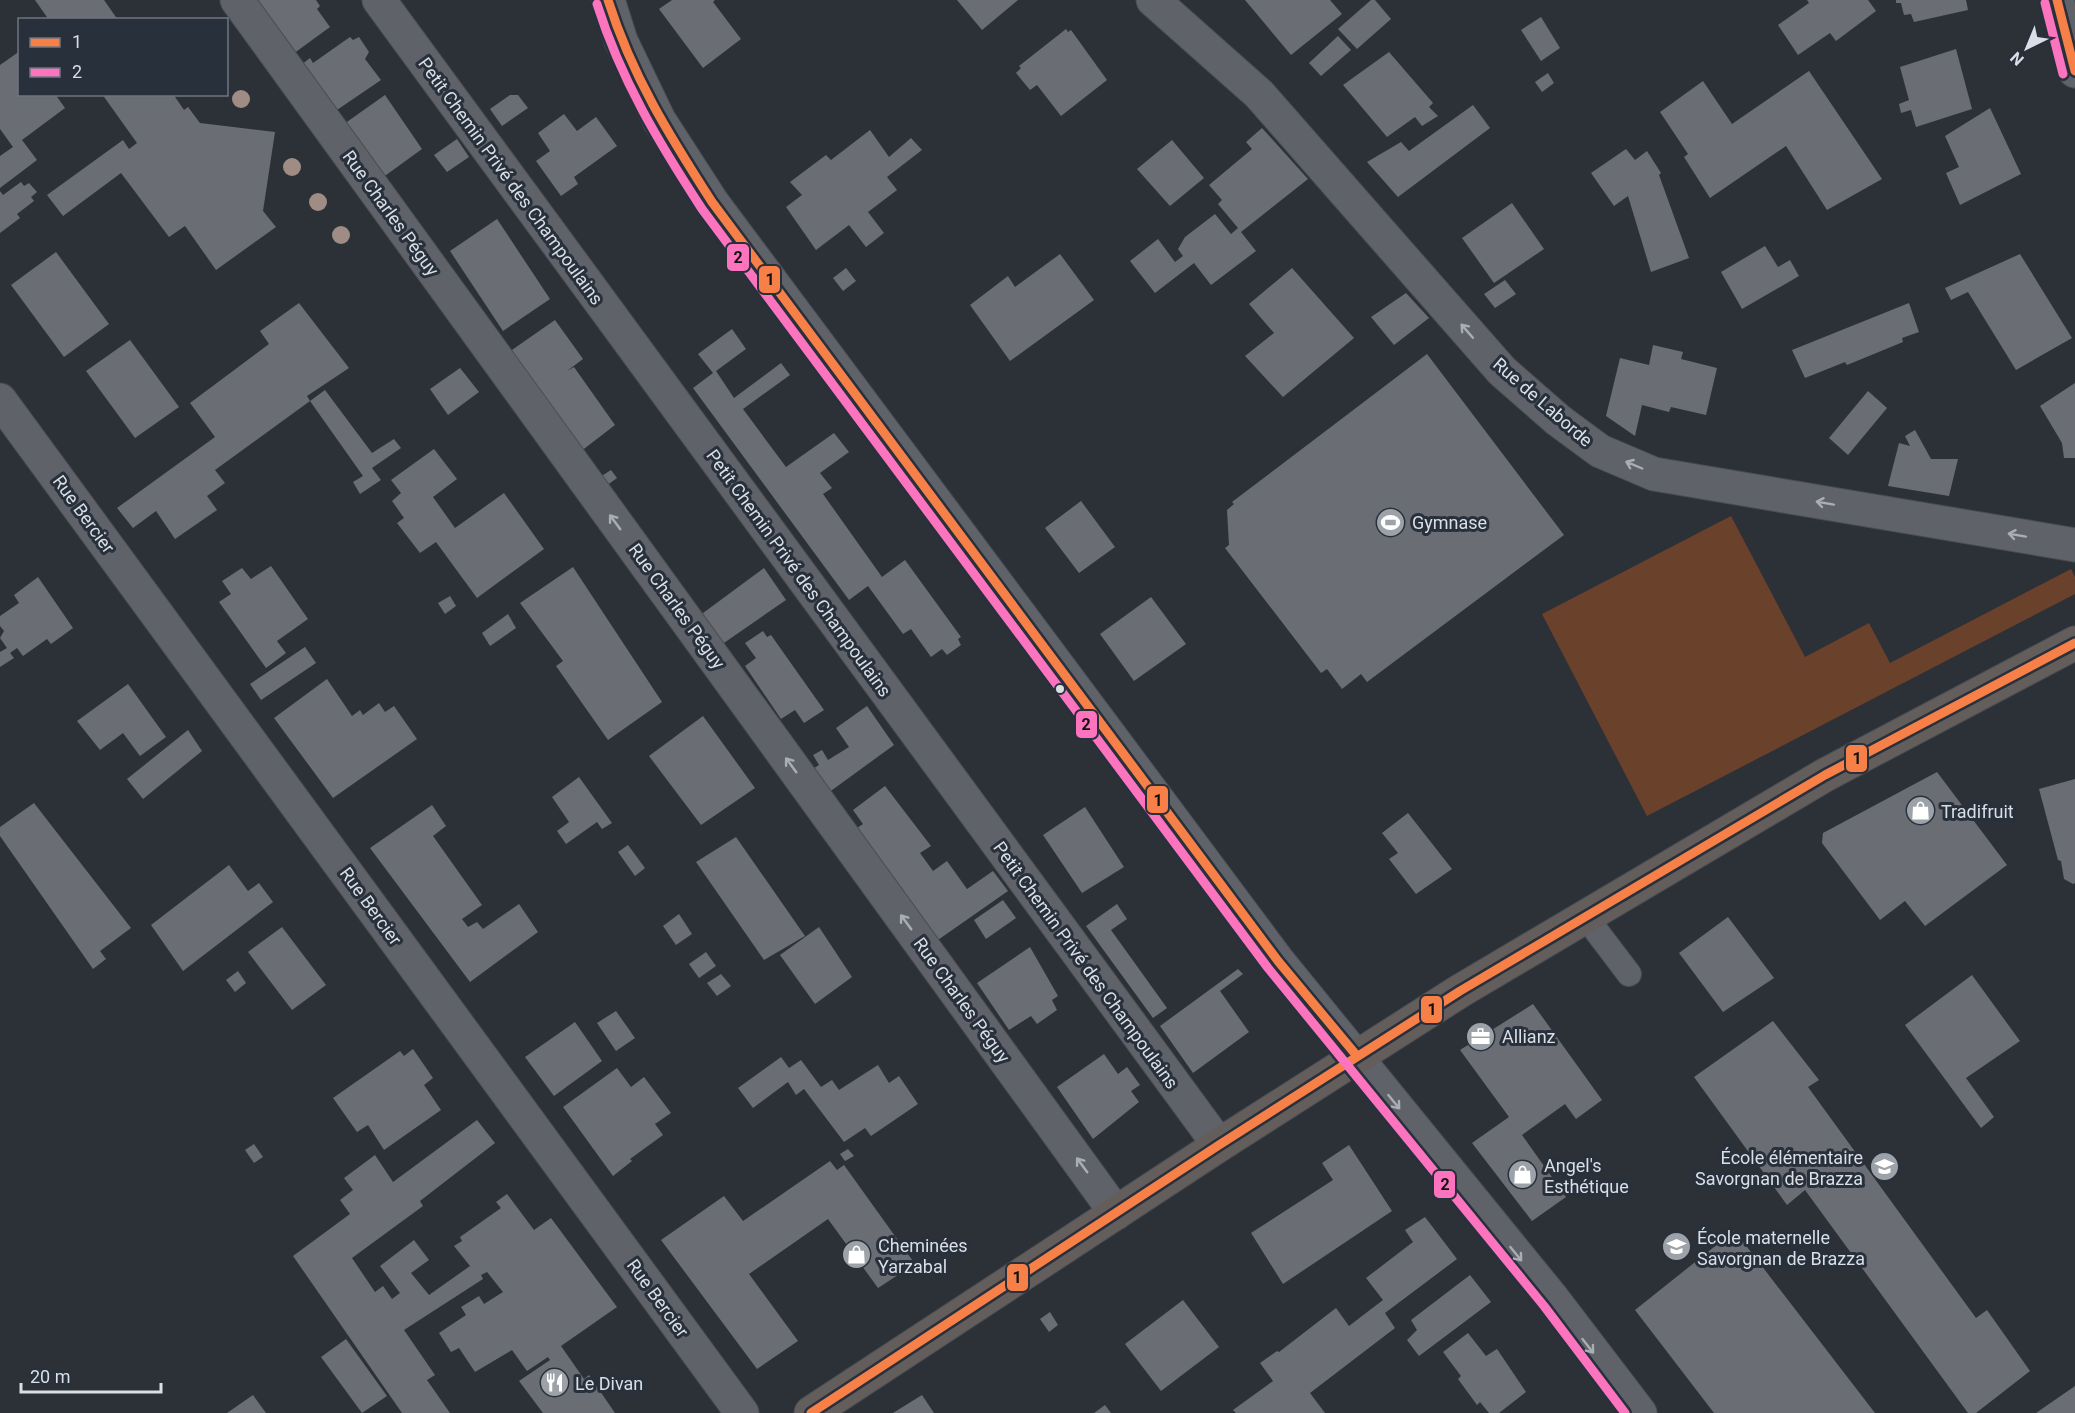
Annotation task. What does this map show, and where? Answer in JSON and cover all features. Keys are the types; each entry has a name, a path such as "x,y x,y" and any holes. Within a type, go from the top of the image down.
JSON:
{"main road":[{"path":"811,1413 1357,1056 1585,916 1825,775 2075,643"}],"street":[{"name":"Rue Charles Péguy","path":"237,0 1116,1213"},
{"name":"Petit Chemin Privé des Champoulains","path":"379,0 1219,1145"},
{"path":"608,0 621,41 659,120 712,202 1249,923 1545,1290 1640,1413"},
{"name":"Rue de Laborde","path":"1153,0 1259,94 1502,371 1558,420 1600,451 1654,474 2075,545"},
{"path":"2057,0 2075,71"},
{"name":"Rue Bercier","path":"0,400 742,1413"}],"lane":[{"path":"1585,916 1629,974"}],"shaded area":[{"path":"1731,516 1805,657 1869,623 1890,663 2071,569 2075,577 2075,594 1647,816 1542,614"}],"building":[{"path":"35,0 104,0 117,18 48,18"},
{"path":"254,0 316,0 320,6 317,9 330,27 293,54"},
{"path":"672,0 715,0 713,2 741,39 703,68 659,9"},
{"path":"957,0 1018,0 982,30"},
{"path":"1245,0 1330,0 1342,14 1291,55"},
{"path":"1371,0 1375,0 1391,19 1357,49 1338,29"},
{"path":"1807,0 1868,0 1876,11 1836,41 1830,33 1798,55 1778,25 1809,3"},
{"path":"1896,0 1966,0 1968,10 1914,22 1911,14 1904,15 1901,3 1896,3"},
{"path":"1541,17 1560,48 1541,61 1521,30"},
{"path":"1066,29 1068,32 1071,30 1107,80 1061,116 1037,85 1030,90 1016,73 1021,68 1019,66"},
{"path":"1338,36 1351,50 1321,76 1309,63"},
{"path":"350,37 353,40 359,37 369,52 365,59 381,80 334,112 301,65 310,58 313,63"},
{"path":"1956,49 1972,109 1916,127 1911,110 1901,113 1899,104 1909,100 1900,67"},
{"path":"18,52 18,96 56,96 65,108 22,140 37,160 0,188 0,156 13,147 0,129 0,65"},
{"path":"1389,52 1433,103 1429,107 1438,116 1422,126 1415,117 1387,137 1343,85"},
{"path":"1809,71 1882,179 1827,210 1786,146 1710,198 1684,157 1688,154 1660,112 1703,81 1732,124"},
{"path":"1548,73 1554,83 1542,92 1535,82"},
{"path":"385,95 422,149 382,178 344,124"},
{"path":"510,95 518,95 528,108 502,126 490,109"},
{"path":"103,96 174,96 184,110 188,107 200,123 275,132 263,211 276,227 216,270 185,226 169,237 121,173 63,216 47,195 123,140 129,149 137,143"},
{"path":"1473,105 1490,128 1398,197 1367,162 1401,142 1409,151"},
{"path":"1990,108 2021,174 1960,205 1946,173 1959,167 1945,136"},
{"path":"564,114 577,131 596,117 617,146 574,177 578,184 561,196 536,161 550,151 538,133"},
{"path":"1262,128 1308,179 1241,232 1256,251 1211,285 1194,263 1155,293 1130,261 1158,239 1175,262 1183,256 1178,249 1185,237 1215,214 1231,234 1238,228 1218,204 1222,200 1209,185 1252,149 1246,142"},
{"path":"870,130 889,157 911,138 922,150 887,177 897,190 868,212 884,233 866,247 849,225 816,250 786,207 802,195 790,182 826,155 831,160"},
{"path":"457,139 469,157 447,172 434,155"},
{"path":"1172,140 1204,178 1170,206 1137,169"},
{"path":"1626,149 1635,160 1647,151 1661,173 1659,175 1689,258 1651,272 1628,196 1614,206 1591,173"},
{"path":"21,182 24,186 29,183 37,192 31,197 34,201 17,214 20,218 0,233 0,191 3,195"},
{"path":"1512,203 1544,249 1494,283 1462,238"},
{"path":"497,219 550,299 503,331 450,251"},
{"path":"1765,246 1778,267 1790,260 1799,276 1742,309 1721,272"},
{"path":"56,252 109,324 64,357 11,285"},
{"path":"1060,254 1094,300 1010,361 970,305 1008,276 1015,287"},
{"path":"2020,254 2072,338 2016,370 1968,292 1951,300 1945,288"},
{"path":"846,268 856,281 843,291 833,278"},
{"path":"1292,268 1354,338 1283,397 1245,356 1274,333 1249,304"},
{"path":"1505,280 1516,294 1495,308 1484,294"},
{"path":"1406,293 1429,318 1394,345 1371,317"},
{"path":"299,303 349,368 307,396 310,401 215,470 225,483 207,496 217,510 175,539 156,511 133,528 117,508 215,437 190,403 269,344 260,331"},
{"path":"1909,303 1919,332 1902,338 1903,342 1847,365 1845,362 1805,378 1792,350"},
{"path":"555,320 583,359 567,371 574,367 615,425 580,452 509,352"},
{"path":"732,329 746,349 716,371 734,398 781,363 790,375 743,409 786,467 834,433 849,452 820,473 832,488 823,494 882,577 905,560 961,637 958,639 961,645 947,655 942,649 931,657 911,629 903,634 868,586 849,600 693,388 713,373 698,354"},
{"path":"130,340 179,407 135,438 86,371"},
{"path":"1653,345 1683,352 1681,359 1717,368 1706,415 1671,407 1669,412 1642,405 1635,436 1606,416 1620,358 1649,365"},
{"name":"Gymnase","path":"1427,354 1564,535 1367,682 1361,674 1342,689 1327,669 1321,673 1225,548 1229,545 1227,510 1234,504 1232,502"},
{"path":"460,368 479,392 448,415 430,389"},
{"path":"2075,383 2075,458 2064,458 2062,443 2040,406"},
{"path":"325,390 372,453 394,439 401,448 372,468 381,480 360,494 353,482 363,476 310,401"},
{"path":"1868,391 1887,408 1848,455 1829,438"},
{"path":"1915,430 1931,459 1958,459 1949,496 1888,486 1899,443 1910,446 1905,436"},
{"path":"434,449 457,479 433,497 455,528 504,493 544,549 477,598 436,542 420,553 397,523 404,518 392,501 401,493 391,480"},
{"path":"611,470 617,478 606,486 600,477"},
{"path":"1081,501 1115,547 1079,573 1045,528"},
{"path":"271,566 308,619 277,641 286,653 266,668 219,602 231,594 222,581 242,568 251,579"},
{"path":"573,567 662,702 608,740 556,666 563,661 520,603"},
{"path":"764,568 786,600 721,645 699,616"},
{"path":"38,577 73,628 51,644 47,639 23,656 17,648 10,653 14,658 0,667 0,652 7,648 0,638 4,631 0,626 0,616 19,603 14,595"},
{"path":"450,596 456,606 445,614 438,603"},
{"path":"1151,597 1186,644 1134,681 1100,634"},
{"path":"508,614 516,628 490,646 482,633"},
{"path":"763,631 767,637 771,635 824,710 804,723 795,710 781,719 745,666 756,658 745,643"},
{"path":"305,647 316,663 261,700 250,684"},
{"path":"327,679 352,716 360,710 363,715 379,703 385,712 394,706 417,739 333,798 274,718"},
{"path":"128,684 166,737 140,756 123,733 100,750 77,721"},
{"path":"867,706 894,745 828,793 811,770 819,765 813,755 822,750 828,760 849,747 836,728"},
{"path":"703,716 755,788 701,825 649,756"},
{"path":"188,730 202,751 143,799 127,779"},
{"path":"1937,772 2007,865 1925,926 1905,901 1880,920 1822,843 1823,833"},
{"path":"579,777 612,823 602,829 597,822 566,844 557,831 569,822 552,797"},
{"path":"2075,779 2075,883 2073,884 2064,879 2061,861 2058,860 2039,789"},
{"path":"885,786 931,846 920,853 933,871 947,861 967,889 993,871 1008,891 935,942 854,830 863,824 853,810"},
{"path":"34,803 131,928 100,951 106,959 93,969 0,836 0,827"},
{"path":"432,805 446,826 433,836 482,905 462,919 468,927 477,922 483,929 519,904 538,932 470,982 370,848"},
{"path":"1085,807 1124,867 1082,893 1043,835"},
{"path":"1408,813 1452,869 1416,894 1389,859 1398,853 1382,833"},
{"path":"736,837 805,936 764,960 696,862"},
{"path":"628,845 645,868 635,876 618,852"},
{"path":"229,865 248,891 259,883 273,902 183,971 151,925"},
{"path":"1003,900 1016,918 986,939 974,920"},
{"path":"1117,904 1127,919 1111,930 1167,1008 1153,1018 1086,926"},
{"path":"679,914 692,934 676,945 663,926"},
{"path":"1728,917 1774,978 1723,1012 1679,953"},
{"path":"282,927 326,985 292,1010 248,952"},
{"path":"819,927 852,977 815,1004 780,955"},
{"path":"1030,947 1058,996 1052,1000 1057,1010 1037,1024 1031,1016 1009,1030 977,983"},
{"path":"706,952 716,966 699,978 689,964"},
{"path":"1238,969 1243,974 1220,991 1249,1032 1193,1073 1160,1026"},
{"path":"238,971 246,983 235,992 226,980"},
{"path":"721,974 731,986 717,996 707,983"},
{"path":"1972,975 2020,1041 1966,1078 1994,1117 1981,1128 1905,1025"},
{"path":"1533,1004 1602,1100 1576,1119 1565,1104 1522,1135 1566,1197 1532,1221 1472,1143 1509,1117 1460,1050"},
{"path":"616,1011 635,1038 616,1051 597,1023"},
{"path":"1773,1021 1819,1080 1808,1087 1976,1318 1987,1310 2030,1371 1976,1413 1968,1413 1805,1190 1787,1205 1694,1077"},
{"path":"575,1022 602,1061 554,1096 525,1057"},
{"path":"413,1049 433,1078 424,1085 441,1110 384,1150 368,1125 357,1132 333,1098 400,1051 404,1056"},
{"path":"1104,1054 1118,1074 1127,1067 1140,1085 1131,1091 1139,1102 1093,1139 1057,1087"},
{"path":"781,1057 789,1068 801,1060 821,1087 832,1080 839,1090 878,1065 889,1083 899,1076 918,1104 871,1136 865,1128 844,1142 804,1089 796,1095 788,1082 753,1108 738,1088"},
{"path":"617,1068 631,1087 644,1077 671,1113 655,1124 663,1135 630,1159 632,1161 613,1176 563,1107"},
{"path":"477,1120 495,1143 420,1201 423,1206 352,1258 375,1292 383,1286 392,1299 400,1293 380,1266 414,1240 429,1260 411,1273 429,1295 470,1266 454,1246 462,1241 460,1237 501,1208 496,1202 507,1194 534,1230 551,1218 617,1307 561,1346 584,1379 589,1375 615,1413 543,1413 519,1381 550,1360 548,1357 527,1371 512,1350 475,1372 459,1348 451,1352 439,1333 466,1315 461,1307 479,1296 484,1304 503,1292 487,1272 481,1275 483,1279 404,1330 435,1375 427,1380 450,1413 402,1413 293,1256 350,1214 340,1200 353,1190 344,1178 375,1155 393,1182"},
{"path":"254,1144 263,1157 254,1163 245,1150"},
{"path":"1349,1145 1392,1211 1283,1284 1251,1233 1333,1180 1322,1163"},
{"path":"848,1149 854,1156 845,1161 840,1154"},
{"path":"830,1161 837,1170 844,1165 915,1264 878,1288 828,1219 749,1274 798,1341 757,1369 661,1240 724,1196 743,1221"},
{"path":"1425,1217 1457,1259 1385,1313 1395,1328 1310,1393 1325,1413 1236,1413 1233,1410 1273,1381 1260,1363 1277,1351 1279,1352 1336,1308 1349,1326 1383,1300 1366,1278 1413,1242 1405,1230"},
{"path":"1734,1231 1875,1413 1714,1413 1635,1310"},
{"path":"1470,1275 1491,1302 1419,1356 1407,1340 1417,1330 1411,1320"},
{"path":"1183,1300 1219,1347 1161,1391 1125,1344"},
{"path":"1050,1312 1058,1325 1049,1332 1040,1319"},
{"path":"1468,1333 1486,1356 1497,1349 1526,1392 1499,1413 1489,1413 1480,1402 1477,1405 1458,1379 1461,1376 1443,1352"},
{"path":"346,1339 387,1396 362,1413 321,1357"},
{"path":"2075,1386 2075,1413 2036,1413"},
{"path":"253,1395 266,1413 227,1413"},
{"path":"922,1395 934,1413 893,1413"},
{"path":"1105,1405 1111,1413 1094,1413"}],"transit line":[{"name":"1","path":"608,0 640,80 712,202 1278,961 1357,1056"},
{"name":"1","path":"2057,0 2075,71"},
{"name":"2","path":"2045,3 2063,74"},
{"name":"2","path":"597,4 629,85 671,160 702,209 1268,968 1544,1306 1625,1413"},
{"name":"1","path":"811,1413 1219,1145 1460,991 1825,775 2075,643"}],"place":[{"name":"Gymnase","path":"1391,522"},
{"name":"Tradifruit","path":"1920,811"},
{"name":"Allianz","path":"1481,1036"},
{"name":"École élémentaire Savorgnan de Brazza","path":"1884,1167"},
{"name":"Angel's Esthétique","path":"1523,1175"},
{"name":"École maternelle Savorgnan de Brazza","path":"1676,1247"},
{"name":"Cheminées Yarzabal","path":"857,1255"},
{"name":"Le Divan","path":"554,1383"}]}
